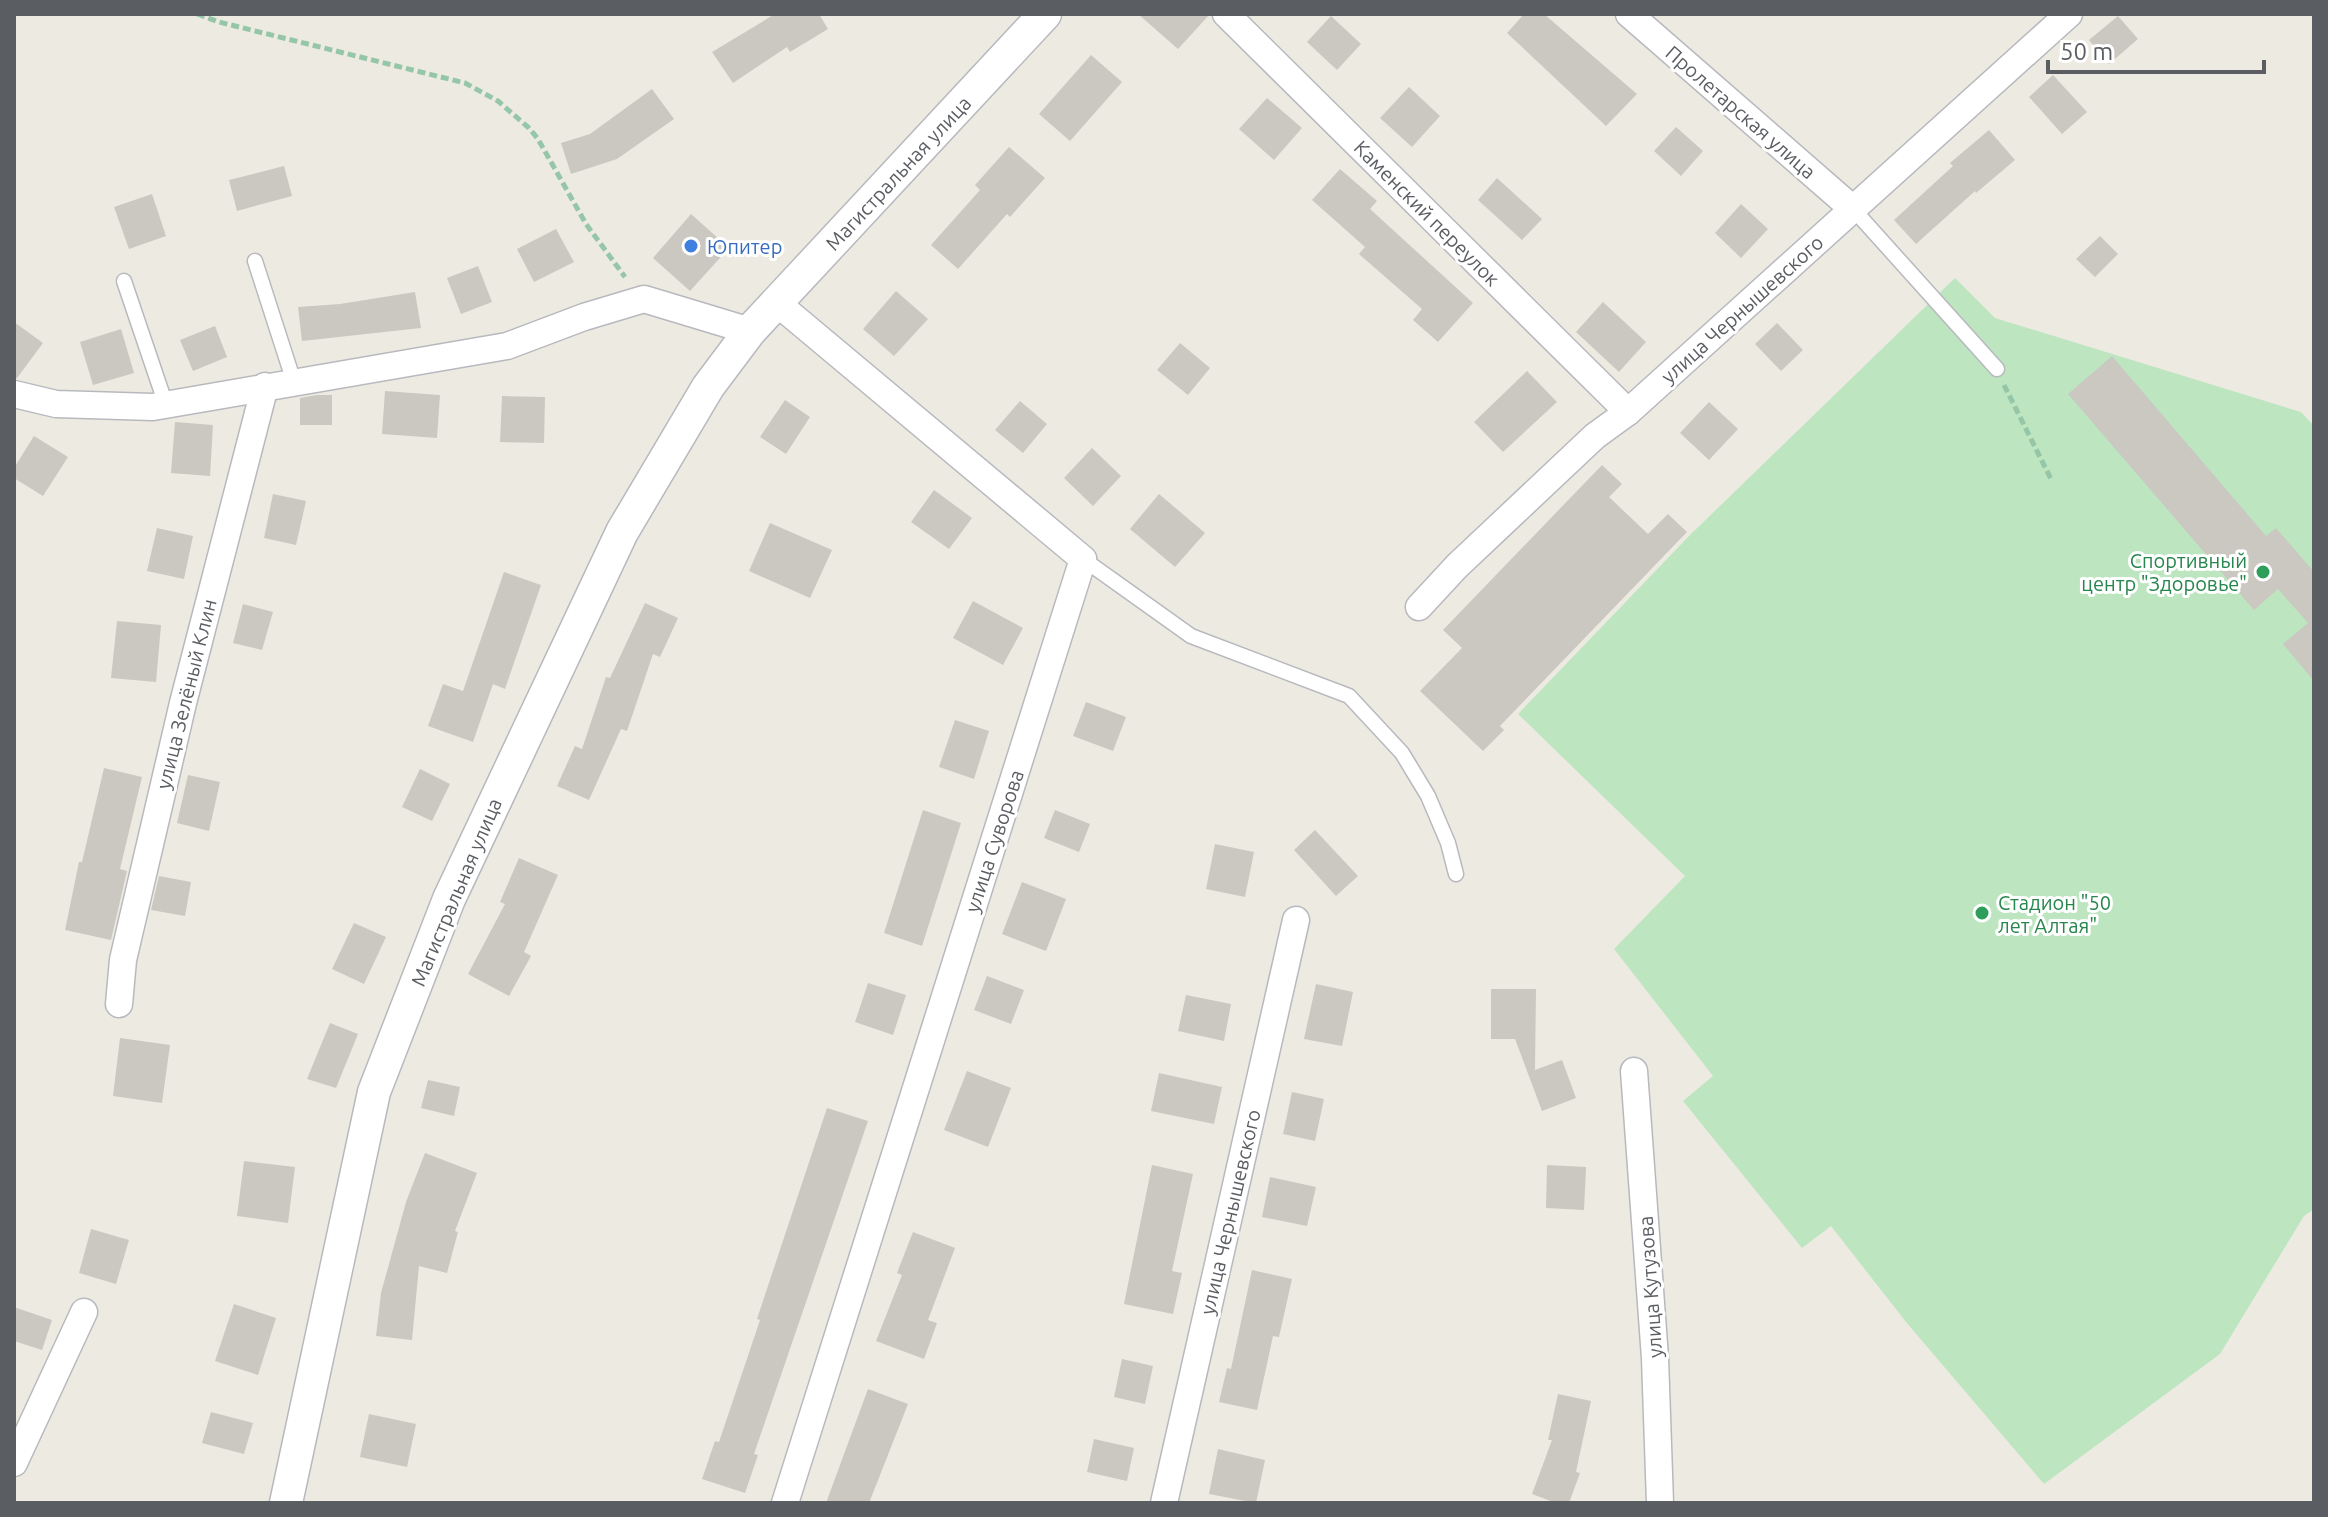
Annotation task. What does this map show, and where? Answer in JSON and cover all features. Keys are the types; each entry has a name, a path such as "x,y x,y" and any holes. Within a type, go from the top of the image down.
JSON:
{"street":[{"name":"Магистральная улица","path":"286,1503 374,1092 449,899 622,532 708,387 750,331 1045,14"},
{"name":"Каменский переулок","path":"1226,14 1628,412"},
{"name":"Пролетарская улица","path":"1629,14 1854,210"},
{"name":"улица Чернышевского","path":"1419,607 1457,566 1584,447 1628,412 2069,14"},
{"path":"14,394 56,404 153,407 507,346 584,317 644,299 750,331"},
{"path":"777,303 1083,559"},
{"name":"улица Зелёный Клин","path":"119,1004 123,960 179,719 265,386"},
{"name":"улица Суворова","path":"785,1503 1083,559"},
{"name":"улица Чернышевского","path":"1164,1503 1296,920"},
{"name":"улица Кутузова","path":"1634,1071 1655,1358 1660,1503"},
{"path":"14,1463 84,1312"}],"lane":[{"path":"1854,210 1997,369"},
{"path":"255,261 294,382"},
{"path":"124,281 166,405"},
{"path":"1083,559 1191,636 1349,696 1402,753 1428,796 1448,843 1456,874"}],"path":[{"path":"197,14 465,83 498,101 520,117 538,139 608,258 644,299"},
{"path":"1997,369 2051,479"}],"green space":[{"name":"Стадион \"50 лет Алтая\"","path":"1955,278 1995,318 2301,412 2314,426 2314,1209 2304,1216 2220,1354 2044,1484 1906,1322 1831,1226 1802,1248 1683,1101 1713,1076 1614,949 1685,876 1518,714 1689,536"}],"building":[{"path":"775,14 819,14 828,29 790,52 787,47 733,83 712,52"},
{"path":"1138,14 1210,14 1178,49"},
{"path":"1524,14 1544,14 1637,94 1606,126 1507,33"},
{"path":"1331,16 1361,44 1337,70 1307,42"},
{"path":"2118,16 2138,39 2109,64 2089,40"},
{"path":"1091,55 1122,82 1070,141 1039,114"},
{"path":"2053,75 2087,112 2062,134 2029,97"},
{"path":"1409,87 1440,116 1412,147 1380,118"},
{"path":"652,89 674,119 617,159 571,174 561,143 590,134"},
{"path":"1267,98 1302,128 1274,160 1239,129"},
{"path":"1676,127 1703,151 1681,176 1654,151"},
{"path":"1989,130 2015,160 1916,244 1894,220 1953,166 1950,163"},
{"path":"1009,147 1045,178 1010,217 1007,214 958,269 931,245 980,190 975,185"},
{"path":"284,166 292,196 237,211 229,180"},
{"path":"1340,169 1377,201 1370,209 1473,303 1438,342 1413,320 1422,309 1359,254 1365,247 1312,200"},
{"path":"1497,178 1542,219 1522,240 1478,200"},
{"path":"152,194 166,236 129,249 114,207"},
{"path":"1741,204 1768,229 1741,258 1715,233"},
{"path":"691,214 729,248 690,291 653,258"},
{"path":"556,229 574,262 534,282 517,249"},
{"path":"2100,236 2118,254 2095,277 2076,259"},
{"path":"478,266 492,302 461,314 447,278"},
{"path":"896,291 928,319 894,356 863,329"},
{"path":"415,292 421,328 302,341 298,307"},
{"path":"1603,302 1646,342 1619,372 1576,332"},
{"path":"14,322 43,343 17,378 14,378"},
{"path":"1777,323 1803,350 1781,371 1755,344"},
{"path":"215,326 227,357 193,371 180,340"},
{"path":"121,329 134,373 93,385 80,342"},
{"path":"1180,343 1210,368 1188,395 1157,370"},
{"path":"2112,356 2266,536 2276,528 2314,572 2314,681 2283,644 2308,623 2278,589 2254,610 2068,394"},
{"path":"1527,371 1557,402 1503,452 1474,422"},
{"path":"385,391 440,395 437,438 382,434"},
{"path":"332,395 332,425 300,425 300,398"},
{"path":"502,396 545,397 544,443 500,442"},
{"path":"785,400 810,417 786,454 760,437"},
{"path":"1020,401 1047,424 1023,453 995,430"},
{"path":"1709,402 1738,429 1709,460 1680,433"},
{"path":"175,422 213,425 210,476 171,473"},
{"path":"34,436 68,457 43,496 14,478 14,468"},
{"path":"1092,448 1121,476 1093,506 1064,478"},
{"path":"1602,465 1622,484 1609,497 1648,534 1668,514 1687,532 1500,726 1504,730 1483,751 1420,691 1462,648 1443,630"},
{"path":"934,490 972,518 949,549 911,522"},
{"path":"273,494 306,501 296,545 264,538"},
{"path":"1159,494 1205,533 1175,567 1130,529"},
{"path":"770,523 832,550 810,598 749,571"},
{"path":"157,528 193,536 184,579 147,571"},
{"path":"504,572 541,585 505,689 493,684 473,742 428,726 443,684 463,691"},
{"path":"973,601 1023,628 1003,665 953,638"},
{"path":"645,603 678,618 660,657 653,654 627,731 621,729 589,800 557,786 575,746 582,749 606,677 610,678"},
{"path":"243,604 273,612 262,650 233,643"},
{"path":"117,621 161,625 156,682 111,678"},
{"path":"1086,702 1126,717 1113,751 1073,736"},
{"path":"955,720 989,731 974,779 939,767"},
{"path":"104,768 142,777 120,869 127,871 111,940 65,930"},
{"path":"420,769 450,784 432,821 402,807"},
{"path":"188,775 220,782 209,831 177,823"},
{"path":"923,810 961,823 922,946 884,933"},
{"path":"1055,810 1090,824 1079,852 1044,838"},
{"path":"1315,830 1358,876 1336,896 1294,850"},
{"path":"1215,844 1254,852 1245,897 1206,889"},
{"path":"519,858 558,875 524,952 531,956 509,996 468,974 505,904 500,902"},
{"path":"159,876 191,882 185,916 151,910"},
{"path":"1022,882 1066,899 1046,951 1002,934"},
{"path":"354,923 386,937 364,984 332,969"},
{"path":"987,976 1024,990 1011,1024 974,1010"},
{"path":"868,983 906,995 893,1035 855,1022"},
{"path":"1316,984 1353,992 1342,1046 1304,1039"},
{"path":"1491,989 1536,989 1535,1070 1562,1060 1576,1098 1542,1111 1515,1039 1491,1039"},
{"path":"1186,995 1231,1004 1224,1041 1178,1031"},
{"path":"330,1023 358,1034 336,1088 307,1079"},
{"path":"120,1038 170,1045 162,1103 113,1096"},
{"path":"967,1071 1011,1088 988,1147 944,1130"},
{"path":"1159,1073 1222,1087 1214,1124 1151,1111"},
{"path":"428,1080 460,1087 454,1116 421,1108"},
{"path":"1292,1092 1324,1099 1315,1141 1283,1134"},
{"path":"827,1108 868,1121 754,1454 758,1455 745,1493 702,1479 715,1441 719,1442"},
{"path":"425,1153 477,1173 455,1231 458,1232 447,1273 419,1266 412,1340 376,1336 381,1293 406,1202"},
{"path":"244,1161 295,1167 288,1223 237,1216"},
{"path":"1152,1165 1193,1174 1172,1271 1182,1273 1173,1314 1124,1304"},
{"path":"1547,1165 1586,1167 1584,1210 1546,1208"},
{"path":"1270,1177 1316,1187 1307,1226 1262,1217"},
{"path":"91,1229 129,1240 116,1284 79,1273"},
{"path":"913,1232 955,1248 928,1320 937,1323 924,1359 876,1341 902,1275 897,1273"},
{"path":"1252,1270 1292,1279 1279,1337 1273,1336 1257,1410 1219,1402 1227,1368 1231,1369"},
{"path":"234,1304 276,1318 258,1375 215,1361"},
{"path":"14,1307 52,1320 42,1350 14,1341"},
{"path":"1122,1359 1153,1366 1145,1404 1114,1397"},
{"path":"868,1389 908,1404 869,1503 826,1503"},
{"path":"1558,1394 1591,1401 1576,1472 1580,1473 1569,1503 1556,1503 1532,1494 1552,1440 1548,1440"},
{"path":"211,1412 253,1423 244,1454 202,1443"},
{"path":"369,1414 416,1424 407,1467 360,1457"},
{"path":"1094,1439 1134,1448 1127,1481 1087,1472"},
{"path":"1218,1449 1265,1460 1256,1503 1209,1494"}],"place":[{"name":"Юпитер","path":"691,246"},
{"name":"Спортивный центр \"Здоровье\"","path":"2263,572"},
{"name":"Стадион \"50 лет Алтая\"","path":"1982,913"}]}
